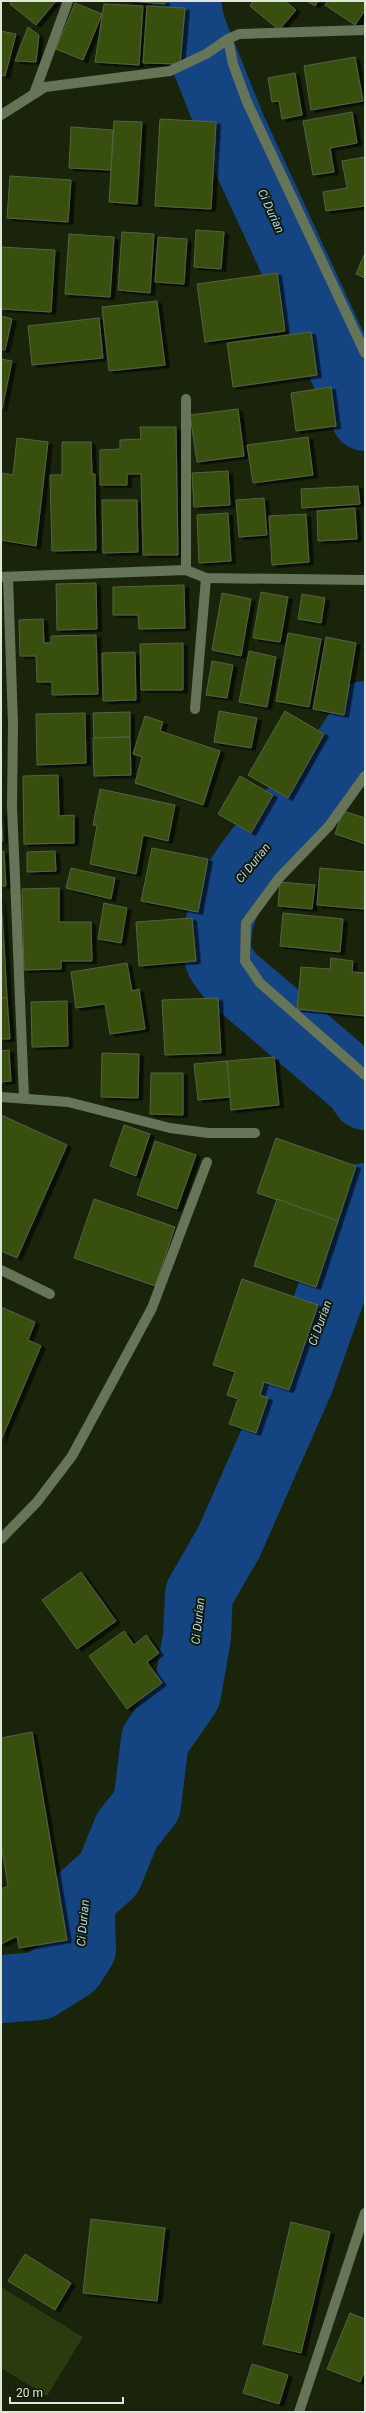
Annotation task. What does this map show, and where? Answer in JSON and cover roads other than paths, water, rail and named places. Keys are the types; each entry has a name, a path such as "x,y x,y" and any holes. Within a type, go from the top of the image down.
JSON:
{"street":[{"path":"34,94 68,1"},
{"path":"1,115 45,87 170,71 206,54 228,39 239,34 365,30"},
{"path":"228,39 233,64 247,102 365,352"},
{"path":"186,399 186,570"},
{"path":"24,1097 12,805 13,724 5,578 77,573 186,570 206,578 365,580"},
{"path":"195,709 206,578"},
{"path":"365,776 329,826 279,878 246,923 245,961 260,983 365,1075"},
{"path":"1,1097 24,1097 68,1102 170,1128 208,1133 255,1133"},
{"path":"1,1539 37,1502 72,1456 152,1308 207,1162"},
{"path":"1,1270 50,1294"},
{"path":"299,2412 365,2213"}],"waterway":[{"name":"Ci Durian","path":"186,1 192,28 232,128 365,417"},
{"name":"Ci Durian","path":"365,715 364,722 337,762 276,830 239,878 226,904 218,930 218,956 221,964 231,977 358,1085 365,1096"},
{"name":"Ci Durian","path":"1,1989 39,1986 71,1966 82,1949 81,1914 84,1896 109,1874 127,1830 147,1805 155,1740 187,1694 197,1637 199,1594 229,1542 300,1381 365,1197"}]}
